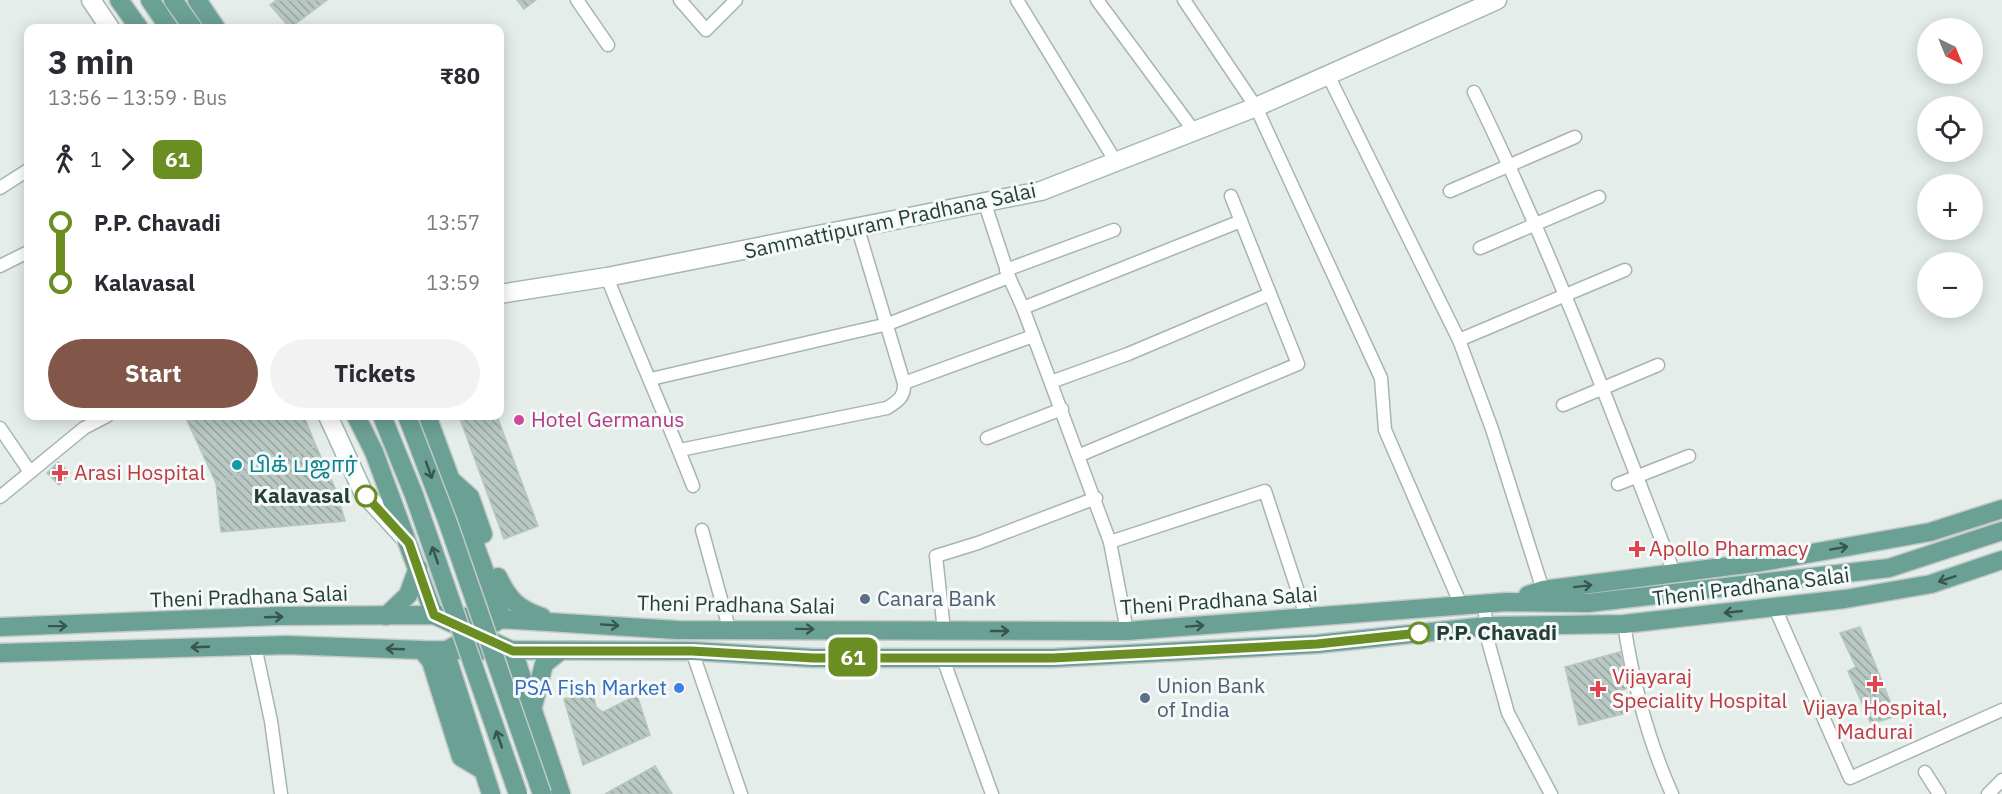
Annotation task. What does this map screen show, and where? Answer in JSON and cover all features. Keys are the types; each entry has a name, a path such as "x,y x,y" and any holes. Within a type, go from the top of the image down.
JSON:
{"main road":[{"path":"119,0 136,24"},
{"path":"150,0 166,24"},
{"path":"173,0 190,24"},
{"path":"197,0 213,24"},
{"path":"358,420 374,452 434,615 513,651 561,794"},
{"path":"384,420 414,495 518,794"},
{"path":"409,420 447,520 542,794"},
{"path":"428,420 502,618 445,651 491,794"},
{"path":"449,478 470,497 495,572 507,596 528,613 552,620"},
{"name":"Theni Pradhana Salai","path":"1506,602 1542,591 1675,575 1930,532 2002,509"},
{"path":"1588,603 1889,568 2002,531"},
{"name":"Theni Pradhana Salai","path":"0,653 255,646 422,651 692,651 813,658 942,656 1053,658 1317,644 1494,625 1624,624 1775,608 1931,584 2002,560"},
{"path":"386,616 408,594 418,568"},
{"name":"Theni Pradhana Salai","path":"0,627 277,616 434,615 552,620 676,630 729,628 944,631 1127,630 1307,619 1506,602 1588,603"},
{"name":"Theni Pradhana Salai","path":"1494,625 1588,603"},
{"path":"422,651 431,661 461,757 482,769"},
{"path":"532,710 544,664 559,652"}],"street":[{"path":"91,0 107,24"},
{"path":"577,0 608,45"},
{"path":"681,2 706,30 736,0"},
{"path":"1017,0 1116,162"},
{"path":"1097,0 1194,131"},
{"path":"1184,0 1256,107 1381,378 1385,430 1461,606"},
{"name":"Sammattipuram Pradhana Salai","path":"504,293 607,277 985,204 1041,191 1256,107 1328,75 1465,6 1497,0"},
{"path":"1328,75 1459,340 1492,429 1542,591"},
{"path":"1474,92 1510,165 1567,296 1675,575"},
{"path":"1450,191 1575,137"},
{"path":"0,188 24,173"},
{"path":"1080,455 1298,364 1231,196"},
{"path":"1480,248 1599,197"},
{"path":"985,204 1007,274 1023,308 1096,498 1110,542 1127,630"},
{"path":"1023,308 1241,221"},
{"path":"680,450 887,408 899,400 904,392 904,383 858,229"},
{"path":"651,379 888,324 1113,230"},
{"path":"0,266 24,254"},
{"path":"1459,340 1625,270"},
{"path":"607,277 632,342 651,379 693,486"},
{"path":"1051,382 1128,354 1270,294"},
{"path":"904,383 1034,336"},
{"path":"1563,405 1658,364"},
{"path":"987,438 1062,409"},
{"path":"0,497 84,428 99,420"},
{"path":"330,420 363,492 409,543"},
{"path":"0,428 30,472"},
{"path":"1618,484 1689,456"},
{"path":"1110,542 1265,491 1307,619"},
{"path":"944,631 936,556 978,543 1096,498"},
{"path":"702,530 729,628"},
{"path":"1484,604 1494,625 1488,641 1508,713 1551,794"},
{"path":"1775,608 1850,778 2002,710"},
{"path":"1624,624 1631,674 1657,760 1672,794"},
{"path":"255,646 272,721 281,794"},
{"path":"692,651 741,794"},
{"path":"942,656 992,794"},
{"path":"1925,772 1940,794"},
{"path":"1988,794 2002,780"}],"building":[{"path":"277,0 327,0 295,24 287,24 270,5"},
{"path":"517,0 536,0 524,9"},
{"name":"பிக் பஜார்","path":"187,420 306,420 316,446 216,483"},
{"path":"460,420 498,420 538,526 504,539"},
{"path":"316,446 336,490 345,521 221,532 216,483"},
{"path":"58,462 70,473 59,485 47,473"},
{"path":"1860,627 1896,716 1871,724 1848,671 1856,667 1840,633"},
{"name":"Vijayaraj Speciality Hospital","path":"1620,652 1629,688 1621,690 1627,713 1579,725 1565,667"},
{"path":"593,692 596,707 603,712 637,695 650,735 583,765 564,699"},
{"path":"655,766 672,794 605,794"}],"bus line":[{"name":"61","path":"366,496 409,543 434,615 513,651 692,651 813,658 942,656 1053,658 1317,644 1419,633"}],"place":[{"name":"Hotel Germanus","path":"519,420"},
{"name":"பிக் பஜார்","path":"237,465"},
{"name":"Arasi Hospital","path":"60,473"},
{"name":"Kalavasal","path":"366,496"},
{"name":"Apollo Pharmacy","path":"1637,549"},
{"name":"Canara Bank","path":"865,599"},
{"name":"P.P. Chavadi","path":"1419,633"},
{"name":"Vijaya Hospital, Madurai","path":"1875,684"},
{"name":"PSA Fish Market","path":"679,688"},
{"name":"Vijayaraj Speciality Hospital","path":"1598,689"},
{"name":"Union Bank of India","path":"1145,698"}]}
